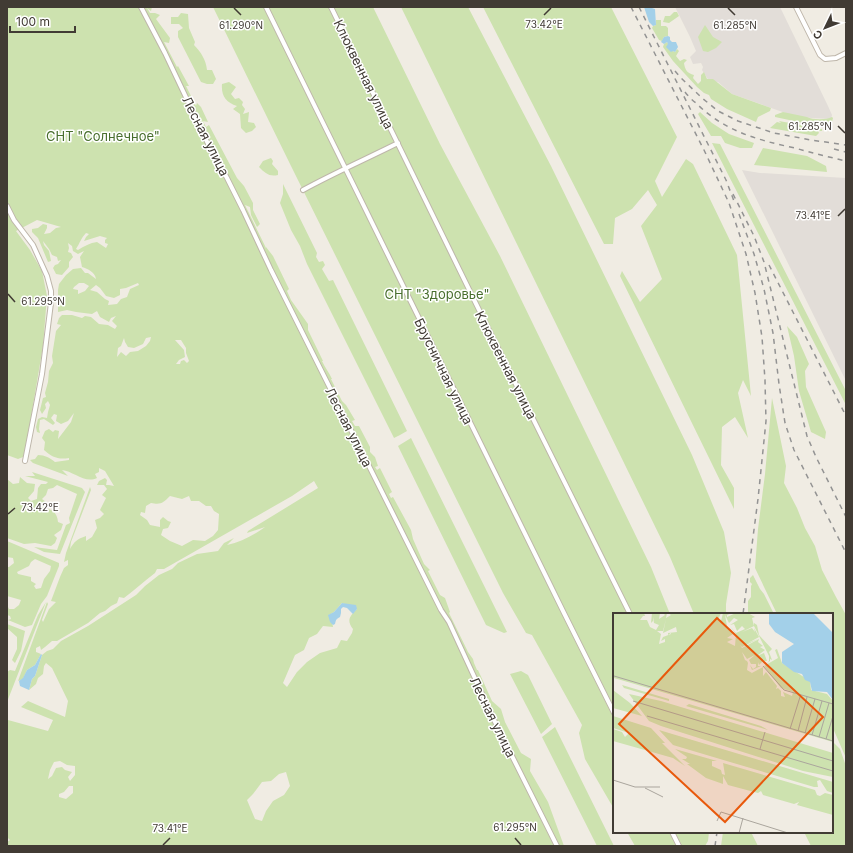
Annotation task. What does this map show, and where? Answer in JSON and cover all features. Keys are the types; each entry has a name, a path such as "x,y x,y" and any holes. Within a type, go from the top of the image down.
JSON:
{"street":[{"name":"Лесная улица","path":"141,7 441,610 449,622 496,724 557,846"},
{"name":"Брусничная улица","path":"266,7 613,711"},
{"name":"Клюквенная улица","path":"331,7 486,326 630,613"},
{"path":"796,7 820,55 825,59 836,58 846,53"},
{"path":"303,190 331,174 346,169 398,143"},
{"path":"7,206 14,220 33,245 45,271 51,291 51,303 41,380 25,461"},
{"path":"672,833 679,846"}],"shaded area":[{"path":"675,7 780,7 828,106 832,115 831,119 794,116 732,94 718,82 709,81 702,70 703,67 701,63 693,64 690,57 696,51"},
{"path":"742,170 760,173 846,178 846,381"}],"green space":[{"name":"СНТ \"Солнечное\"","path":"7,7 152,7 151,11 147,8 150,13 160,15 156,19 170,38 169,43 164,42 189,86 186,86 196,106 197,103 201,107 208,122 203,121 206,127 209,125 237,178 244,186 253,203 253,210 260,224 257,227 251,215 250,207 245,205 266,248 273,256 289,289 287,291 291,300 308,324 308,330 322,361 342,401 355,420 352,421 355,426 359,426 370,447 370,452 375,457 378,466 375,467 377,470 380,468 392,492 389,494 391,498 393,497 411,530 413,539 424,564 430,570 428,571 440,595 445,598 450,612 449,613 473,659 492,701 501,709 505,722 521,753 531,759 530,771 548,802 564,846 7,846 7,842 10,840 7,837 8,720 48,731 53,720 21,707 28,701 65,717 68,701 52,668 46,663 43,674 38,678 36,684 29,690 42,655 53,649 61,641 88,626 136,595 159,575 172,569 178,563 197,554 218,551 224,543 234,538 227,545 252,535 265,527 247,533 248,531 318,488 314,481 292,496 164,569 157,569 155,573 128,595 124,598 119,597 117,603 100,613 88,623 57,641 52,641 41,650 40,646 36,648 36,652 41,654 35,665 27,670 23,679 18,681 47,602 48,604 42,620 43,622 49,609 56,602 51,601 64,568 68,565 68,560 64,562 66,553 90,487 91,490 71,542 70,549 80,538 86,536 86,541 92,537 97,528 95,520 104,514 100,510 106,498 102,495 107,489 104,485 97,485 99,481 105,478 107,480 106,485 114,486 105,471 99,468 99,472 95,474 97,478 88,479 62,470 68,476 33,463 30,460 35,459 38,455 47,457 55,462 69,460 69,458 62,459 55,457 44,450 45,442 42,438 45,431 49,429 53,432 55,430 59,431 58,439 71,422 74,413 68,421 61,424 56,421 57,415 54,414 51,418 55,423 53,425 44,419 40,420 40,433 37,432 36,427 38,419 42,417 47,418 50,405 48,401 45,404 46,408 42,414 40,410 43,398 46,397 45,393 49,371 53,363 52,356 56,331 61,325 57,324 59,318 62,315 72,315 82,318 85,316 91,317 99,324 108,325 115,329 117,326 112,321 116,316 111,318 109,322 100,317 97,311 92,314 67,310 58,312 59,284 66,275 73,269 81,268 85,273 88,273 96,279 93,273 82,267 80,257 84,251 78,254 73,251 72,246 68,243 68,252 71,253 73,257 69,262 69,267 62,275 56,274 53,268 61,260 58,261 57,257 52,255 43,241 44,245 49,251 51,261 48,262 38,238 32,232 32,229 38,228 43,224 47,225 44,234 50,233 56,228 61,227 37,220 16,231 30,250 42,271 47,296 43,346 23,457 18,459 7,455","holes":["86,233 89,234 84,241 100,236 107,238 105,243 108,244 106,248 97,242 94,242 78,250 76,249","79,283 84,283 89,286 85,291 78,294 78,290 73,289","138,283 139,285 130,289 127,297 121,299 117,304 108,305 109,301 97,292 90,290 96,285 106,296 114,298 120,295 120,289","151,337 146,346 138,351 130,352 126,356 121,352 117,357 118,348 121,346 124,338 128,347 134,348 143,344 146,338","175,340 181,340 186,348 189,361 187,363 184,360 181,361 180,364 176,364 179,360 185,357 184,350","170,496 182,499 189,496 191,501 199,501 206,506 211,506 214,511 219,514 218,530 213,536 205,541 193,540 182,546 170,541 161,535 163,529 168,528 171,522 163,517 160,520 160,527 150,525 147,520 140,515 141,512 145,513 146,506 151,503 160,504","342,603 357,609 352,614 349,621 353,629 352,633 347,641 341,640 337,648 320,653 307,662 297,672 287,687 283,683 295,655 304,650 309,638 317,634 323,626 333,627 329,615","60,761 67,765 75,766 75,775 70,781 68,777 72,772 65,770 62,767 56,768 52,776 48,779 54,762","286,772 290,786 284,795 273,801 266,811 262,821 255,819 247,800 262,782 271,781 279,774","69,786 73,786 73,793 66,799 59,797 59,794 64,792"]},
{"name":"СНТ \"Здоровье\"","path":"213,7 373,7 440,144 500,256 651,567 670,613 613,613 613,807 585,759 579,733 582,725 532,635 526,633 503,593"},
{"path":"401,7 468,7 551,166 692,455 724,532 731,573 726,613 694,613 670,557"},
{"path":"483,7 611,7 677,137 655,181 662,197 686,159 693,164 737,255 751,396 743,380 738,393 748,438 735,417 722,427 721,465 734,488 734,509 620,276 622,271 640,302 662,279 641,226 657,205 648,190 632,209 615,218 613,244 604,244"},
{"path":"674,12 677,12 679,16 669,23 663,22 665,16 670,16"},
{"path":"181,13 188,14 189,28 195,42 194,45 203,56 207,70 212,70 216,79 213,84 201,82 178,37 178,31 183,28 179,24 171,24 171,17 178,17"},
{"path":"656,20 661,20 661,26 666,26 668,28 668,36 664,37 662,41 659,40 652,28 656,25"},
{"path":"705,25 713,37 722,42 716,48 708,52 703,51 698,37"},
{"path":"667,42 673,51 675,52 677,49 679,51 676,56 680,61 684,59 687,60 684,63 686,69 694,75 693,78 698,84 701,81 701,75 704,72 707,79 713,79 732,94 771,108 770,111 758,117 756,122 727,109 711,99 709,95 697,87 673,61 663,47"},
{"path":"229,82 236,87 231,94 235,99 239,98 243,102 242,105 245,109 243,114 249,112 248,122 254,123 256,127 252,131 246,133 241,128 240,114 233,109 237,106 230,103 223,95 222,84"},
{"path":"700,112 712,123 729,134 754,143 752,148 740,148 725,143 721,136 711,136 698,114"},
{"path":"783,112 816,119 833,118 831,126 827,128 775,117 775,115"},
{"path":"779,121 822,129 822,131 818,131 819,133 816,136 770,128 777,122 781,123"},
{"path":"712,143 720,144 846,391 846,405"},
{"path":"763,148 807,156 826,166 827,172 754,165"},
{"path":"271,158 273,161 272,164 278,171 278,175 267,174 259,167 263,161"},
{"path":"283,184 317,253 316,257 319,262 323,261 325,265 322,269 329,281 333,280 407,431 394,438 291,230 280,203 283,194"},
{"path":"787,326 797,337 809,364 805,371 806,387 826,432 825,439 811,432 799,391 794,356"},
{"path":"772,398 786,466 784,483 815,546 822,570 846,615 846,758 833,728 833,613 777,613 755,568"},
{"path":"411,438 507,632 504,633 486,625 398,446"},
{"path":"32,472 82,488 85,492 60,554 44,552 34,547 57,550 66,525 70,523 69,518 77,494 57,485 48,489 46,495 42,499 46,502 43,508 54,512 58,522 63,524 61,530 54,535 57,538 55,543 51,546 35,543 24,544 7,538 7,479 13,484 19,483 20,477 27,483 35,484 34,491 28,498 31,501 37,499 38,488 41,484 46,484 48,482 25,476 35,476"},
{"path":"7,541 59,563 47,596 41,604 32,625 25,627 8,620 11,619 10,616 7,615 7,605 9,609 14,609 19,605 21,600 7,596 7,567 14,563 13,558 7,557","holes":["35,559 51,566 41,588 36,589 34,586 36,584 31,581 31,577 18,574 17,572 29,566"]},
{"path":"753,575 774,613 748,613 748,601 751,597 752,584 750,582 750,578"},
{"path":"46,602 7,702 7,672 10,670 15,671 38,615"},
{"path":"7,624 25,631 21,651 15,663 12,660 17,649 17,637 7,628"},
{"path":"521,671 528,675 552,724 541,734 510,674"},
{"path":"555,727 614,846 597,846 542,737"},
{"path":"833,742 840,749 846,766 846,846 811,846 804,833 833,833"},
{"path":"628,833 709,833 708,841 705,846 635,846"},
{"path":"723,833 752,833 758,846 721,846"}],"water":[{"path":"644,7 655,9 656,25 653,26 649,22"},
{"path":"668,36 672,42 676,42 678,47 675,52 671,52 666,47 668,44 667,42 664,44 661,42 664,37"},
{"path":"342,603 356,605 357,609 353,614 347,608 343,607 341,609 340,617 333,625 330,622 328,615 334,612"},
{"path":"41,654 42,655 35,676 32,679 29,690 20,686 19,681 23,678 27,670 35,665"}],"railway":[{"path":"631,7 704,150 729,203 746,254 755,293 762,337 766,421 758,499 743,613"},
{"path":"639,7 726,180 734,201"},
{"path":"675,71 702,98 718,111 738,121 774,133 846,145"},
{"path":"685,92 707,113 718,121 742,133 767,142 846,161"},
{"path":"834,149 846,152"},
{"path":"733,194 754,236 764,262 807,436 846,517"},
{"path":"739,214 754,254 764,289 773,333 785,423 794,450 846,553"},
{"path":"769,265 846,416"},
{"path":"715,846 717,833"}]}
